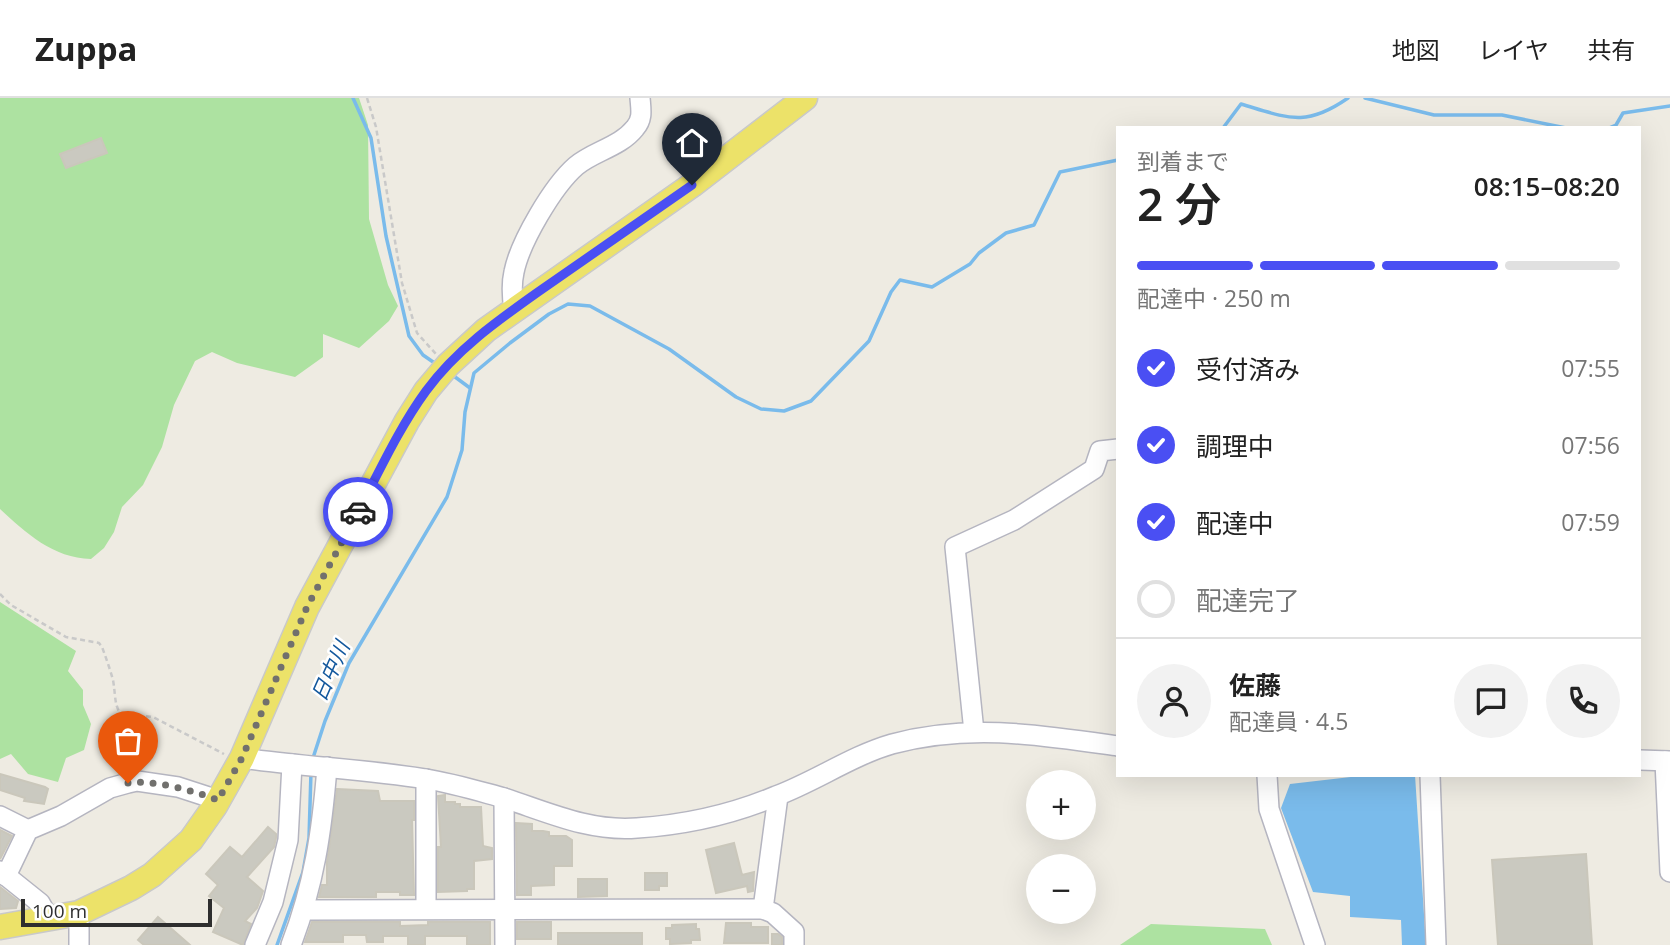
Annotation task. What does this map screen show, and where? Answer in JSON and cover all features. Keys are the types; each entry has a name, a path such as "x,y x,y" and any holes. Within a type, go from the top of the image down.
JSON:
{"main road":[{"path":"0,927 79,913 152,875 191,840 241,760 307,607 407,421 426,391 448,365 486,330 692,185 805,98"}],"street":[{"path":"514,310 511,288 514,270 551,195 578,164 618,142 635,128 642,115 639,98"},
{"path":"975,732 955,547 1014,520 1094,469 1100,451 1116,449"},
{"path":"241,760 426,779 504,798 589,825 634,829 737,810 778,796 850,760 890,745 929,736 975,732 1022,733 1116,746"},
{"path":"1641,760 1668,761 1670,872"},
{"path":"255,945 273,902 288,840 292,765"},
{"path":"290,945 304,910 321,837 327,767"},
{"path":"1267,777 1269,809 1315,945"},
{"path":"1430,777 1436,945"},
{"path":"426,779 426,908"},
{"path":"48,919 40,902 3,873 28,830 61,816 110,788 137,781 178,787 218,800"},
{"path":"764,909 778,796"},
{"path":"504,798 505,945"},
{"path":"0,816 28,830"},
{"path":"304,910 764,909 773,913 794,932 794,945"},
{"path":"79,913 79,945"}],"path":[{"path":"367,98 376,127 402,283 412,320 423,343 448,365"},
{"path":"0,594 11,605 66,638 99,643 112,677 115,704 122,718 134,725 144,716 153,718 241,760"}],"green space":[{"path":"0,98 359,98 368,125 369,219 388,285 398,306 389,321 359,348 323,334 323,357 295,377 237,363 212,352 195,361 174,405 162,447 143,485 122,507 114,532 104,548 91,559 64,554 41,543 0,509"},
{"path":"0,602 76,651 68,671 83,690 83,705 91,724 84,750 66,758 58,782 28,774 11,754 0,759"},
{"path":"1151,924 1265,929 1272,945 1120,945"}],"water":[{"path":"1351,777 1415,777 1426,945 1402,945 1401,920 1350,917 1350,896 1313,892 1281,808 1290,784"}],"building":[{"path":"101,138 107,153 66,168 60,154"},
{"path":"0,774 48,789 44,804 24,801 25,798 0,790"},
{"path":"337,789 378,791 380,801 414,801 414,895 376,892 376,897 319,897 322,885 327,885 327,862"},
{"path":"445,795 445,802 455,802 460,804 460,807 481,807 483,846 492,848 492,859 474,861 474,889 467,891 438,892 438,847 441,847 438,796"},
{"path":"516,823 532,824 532,831 549,832 549,836 566,836 572,840 572,866 554,866 554,885 531,886 531,895 517,895"},
{"path":"268,827 276,834 274,847 247,877 263,891 257,908 245,921 251,924 243,945 213,932 224,908 209,896 218,885 206,874 230,847 242,857"},
{"path":"0,830 12,836 0,859"},
{"path":"734,843 742,875 754,872 753,891 748,892 747,886 716,893 706,850"},
{"path":"1586,854 1592,945 1498,945 1492,860"},
{"path":"645,873 667,873 667,886 659,886 659,890 645,890"},
{"path":"578,879 607,879 607,896 578,897"},
{"path":"0,887 18,901 16,908 0,909"},
{"path":"158,917 190,945 144,945 138,940"},
{"path":"312,922 400,922 400,926 428,925 428,922 490,922 490,945 467,945 467,936 425,936 425,945 408,945 408,936 383,936 383,942 367,942 366,935 343,935 343,942 305,942"},
{"path":"517,922 551,922 551,939 517,939"},
{"path":"726,923 751,923 751,927 768,927 768,943 724,943"},
{"path":"696,924 700,940 670,944 670,939 666,939 666,928 672,928 672,925"},
{"path":"558,933 642,933 642,945 558,945"},
{"path":"772,934 782,937 782,945 772,945"}],"waterway":[{"path":"353,98 371,138 386,236 409,336 423,355 436,364"},
{"path":"1224,126 1241,104 1296,118 1320,114 1348,98"},
{"path":"1365,98 1434,115 1502,115 1556,126"},
{"path":"1614,126 1623,113 1670,106"},
{"path":"312,761 349,663 447,497 462,450 465,412 474,373 510,343 549,314 568,304 590,306 669,349 736,397 761,409 784,411 811,401 869,341 891,292 900,280 932,287 970,264 979,253 1006,233 1034,225 1060,172 1116,160"},
{"path":"451,374 470,388"},
{"name":"日中川","path":"277,945 303,872 309,838 311,772"}],"way so far":[{"path":"128,783 137,781 178,787 218,800 242,758 307,607 358,512"}],"route":[{"path":"358,512 426,391 463,350 570,269 692,185"}]}
